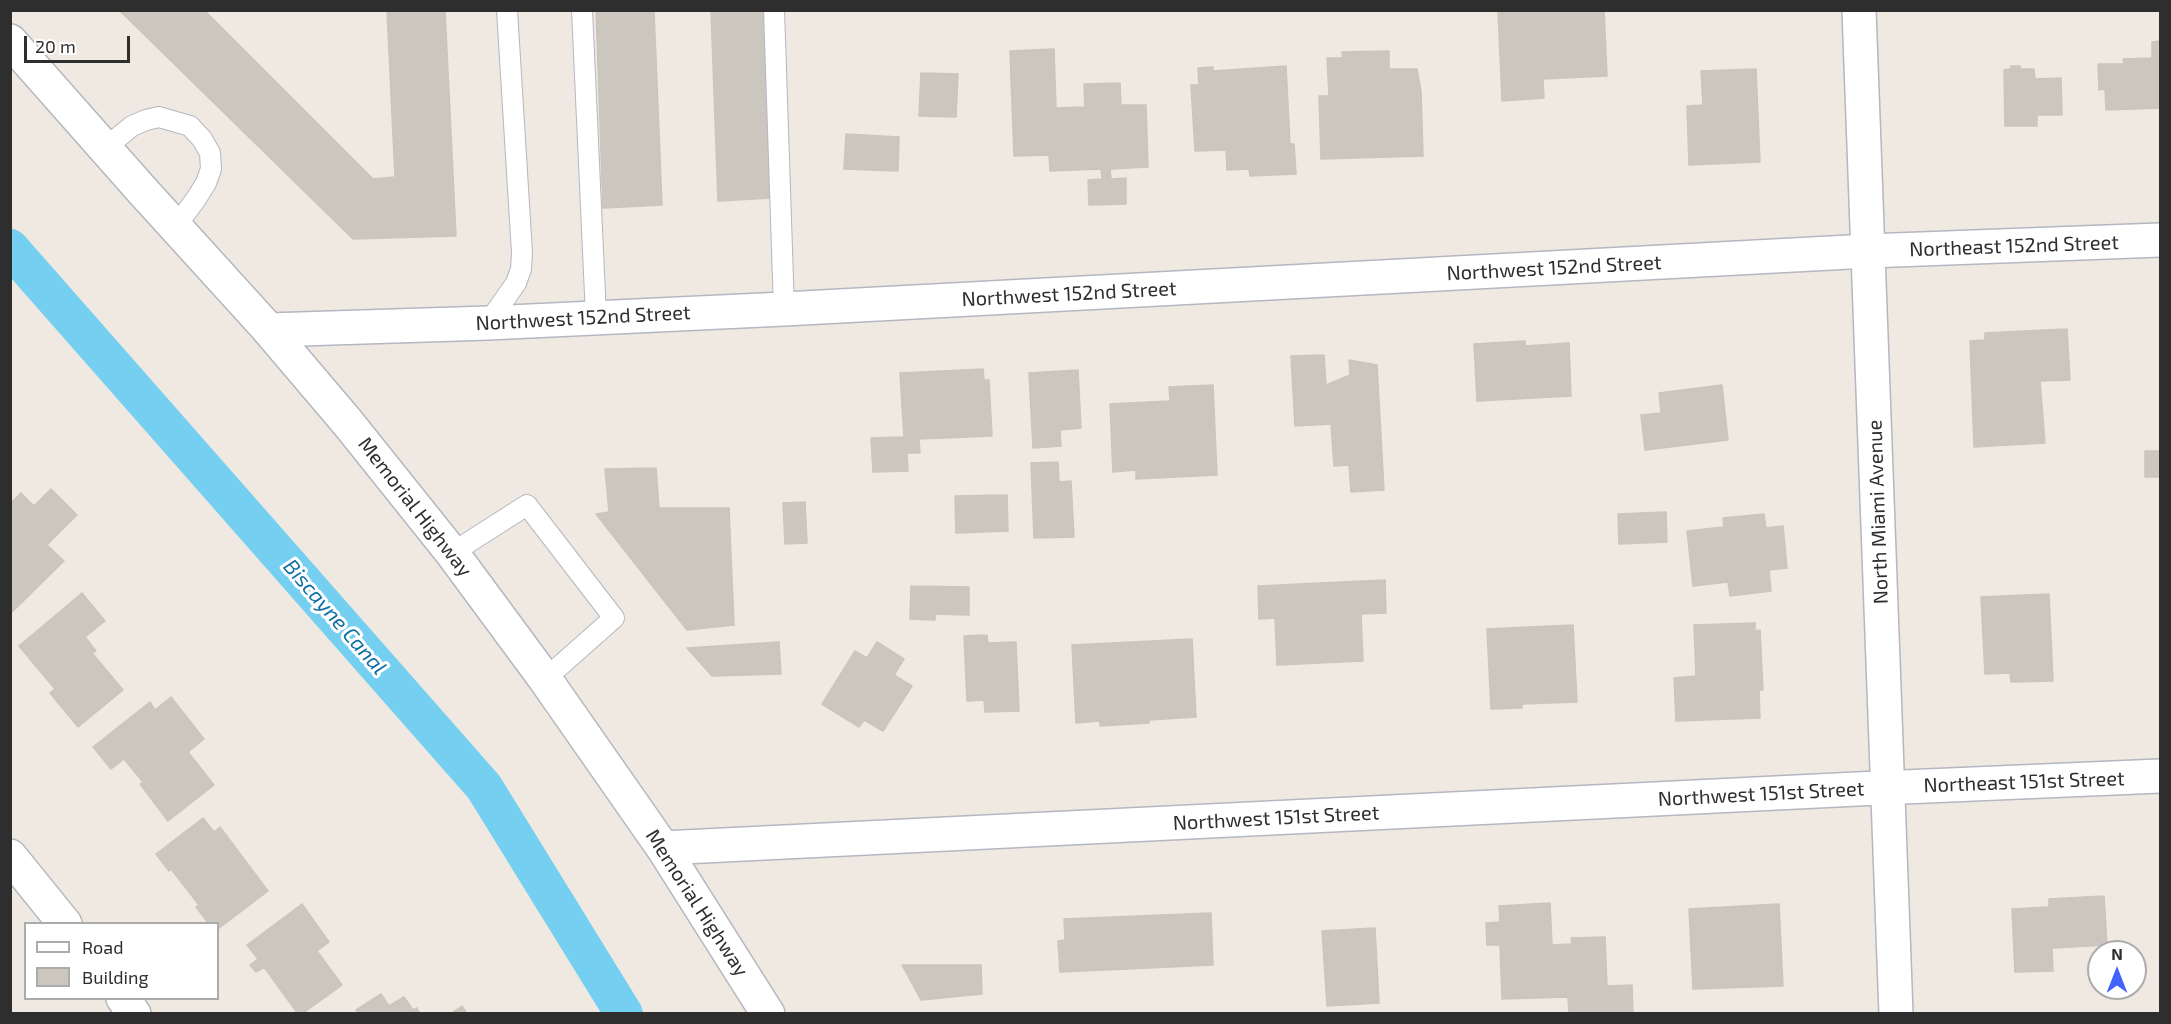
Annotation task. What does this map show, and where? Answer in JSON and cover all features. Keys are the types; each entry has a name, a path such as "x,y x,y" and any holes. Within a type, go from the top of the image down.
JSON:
{"street":[{"name":"North Miami Avenue","path":"1859,10 1896,1014"},
{"name":"Memorial Highway","path":"10,40 269,330 348,423 452,553 663,848 768,1014"},
{"name":"Northeast 152nd Street","path":"1868,251 2160,240"},
{"name":"Northwest 152nd Street","path":"269,330 488,323 784,309 1868,251"},
{"name":"Northeast 151st Street","path":"1888,788 2160,776"},
{"name":"Northwest 151st Street","path":"663,848 1888,788"},
{"path":"16,870 63,922"},
{"path":"124,1000 134,1014"}],"lane":[{"path":"488,323 516,283 521,269 522,253 507,10"},
{"path":"582,10 596,317"},
{"path":"774,10 784,309"},
{"path":"105,148 132,126 159,117 190,126 202,138 210,153 211,169 206,183 176,226"},
{"path":"452,553 526,505 614,618 545,680"}],"building":[{"path":"119,10 204,10 373,179 395,177 387,10 445,10 456,236 353,239"},
{"path":"596,10 654,10 662,205 603,208"},
{"path":"711,10 764,10 772,198 718,201"},
{"path":"1498,10 1604,10 1607,76 1543,79 1544,98 1502,101"},
{"path":"2160,41 2160,108 2106,110 2105,89 2099,90 2098,64 2124,64 2123,59 2152,58 2152,42"},
{"path":"1054,49 1056,108 1085,107 1084,84 1120,83 1121,105 1146,105 1148,167 1110,169 1111,179 1126,178 1126,204 1089,205 1088,180 1102,179 1101,169 1050,171 1049,155 1014,156 1010,51"},
{"path":"1389,51 1389,69 1417,69 1421,91 1423,156 1321,159 1319,96 1329,96 1327,58 1343,58 1342,52"},
{"path":"1286,66 1290,144 1294,144 1296,174 1250,176 1249,169 1227,170 1226,150 1195,151 1191,85 1199,85 1198,68 1213,67 1213,71"},
{"path":"2011,66 2020,66 2020,69 2034,69 2035,79 2061,78 2062,115 2037,115 2037,126 2005,126 2004,70 2011,69"},
{"path":"1756,69 1760,162 1689,165 1687,106 1703,105 1701,71"},
{"path":"921,73 958,74 956,117 919,116"},
{"path":"846,134 899,137 898,171 844,169"},
{"path":"2067,329 2070,380 2040,381 2045,443 1974,447 1970,341 1985,340 1985,333"},
{"path":"1525,341 1525,346 1569,343 1571,396 1477,401 1474,344"},
{"path":"1324,355 1326,385 1350,375 1349,360 1377,365 1384,490 1351,492 1349,465 1334,466 1331,424 1295,426 1291,356"},
{"path":"983,369 984,380 989,380 992,436 919,439 920,453 907,453 908,471 873,472 871,438 904,437 900,373"},
{"path":"1078,370 1081,428 1060,430 1061,446 1033,448 1029,373"},
{"path":"1213,385 1217,475 1136,479 1136,470 1113,472 1110,404 1170,401 1169,387"},
{"path":"1722,385 1728,440 1645,450 1641,415 1661,413 1659,393"},
{"path":"2145,451 2160,451 2160,477 2145,477"},
{"path":"1058,462 1059,482 1071,481 1074,537 1034,538 1031,463"},
{"path":"656,468 659,508 729,508 734,625 687,630 596,514 609,512 605,469"},
{"path":"51,489 77,515 47,545 64,561 10,614 10,504 21,493 34,506"},
{"path":"1007,495 1008,531 956,533 955,496"},
{"path":"805,502 807,543 785,544 783,503"},
{"path":"1666,512 1667,542 1619,544 1618,514"},
{"path":"1764,514 1766,528 1783,526 1787,568 1769,570 1771,591 1730,596 1728,582 1693,586 1687,531 1724,527 1723,518"},
{"path":"1385,580 1386,613 1361,614 1363,661 1277,665 1275,618 1259,619 1258,586"},
{"path":"911,586 969,587 969,615 935,614 935,620 910,619"},
{"path":"82,593 105,621 85,637 96,651 92,653 123,690 78,727 50,693 55,689 19,646"},
{"path":"2049,594 2053,681 2011,682 2010,673 1985,674 1981,597"},
{"path":"1755,623 1755,631 1760,630 1763,690 1759,690 1760,718 1676,721 1674,678 1696,676 1694,625"},
{"path":"1573,625 1577,702 1522,704 1522,708 1491,709 1487,629"},
{"path":"987,635 988,643 1016,642 1019,711 985,712 984,700 967,701 964,636"},
{"path":"1192,639 1196,717 1100,726 1100,721 1076,723 1072,645"},
{"path":"779,642 781,674 712,676 687,648"},
{"path":"877,642 904,659 894,675 912,686 883,731 864,720 859,727 822,704 855,651 867,658"},
{"path":"171,697 204,739 188,752 214,785 168,821 140,784 143,782 124,759 111,769 93,747 150,702 155,710"},
{"path":"203,818 214,832 220,827 268,891 219,928 219,922 207,922 196,907 199,905 156,854"},
{"path":"2104,896 2107,940 2087,940 2087,946 2052,948 2053,971 2015,972 2012,909 2049,907 2049,899"},
{"path":"1550,903 1552,945 1572,944 1571,938 1605,937 1607,986 1632,985 1633,1014 1569,1014 1568,997 1502,999 1500,945 1487,945 1486,923 1500,922 1499,906"},
{"path":"302,904 329,942 317,951 342,985 302,1014 298,1014 264,967 256,972 250,965 258,959 247,945"},
{"path":"1779,904 1783,986 1693,989 1689,909"},
{"path":"1211,913 1213,965 1060,972 1058,941 1065,940 1064,919"},
{"path":"1375,928 1379,1003 1327,1006 1322,931"},
{"path":"902,965 981,965 982,994 921,1000"},
{"path":"381,994 389,1006 404,997 413,1010 417,1008 420,1014 356,1014 358,1013 356,1010"},
{"path":"462,1006 467,1014 450,1014"}],"waterway":[{"name":"Biscayne Canal","path":"10,248 484,787 624,1014"}]}
